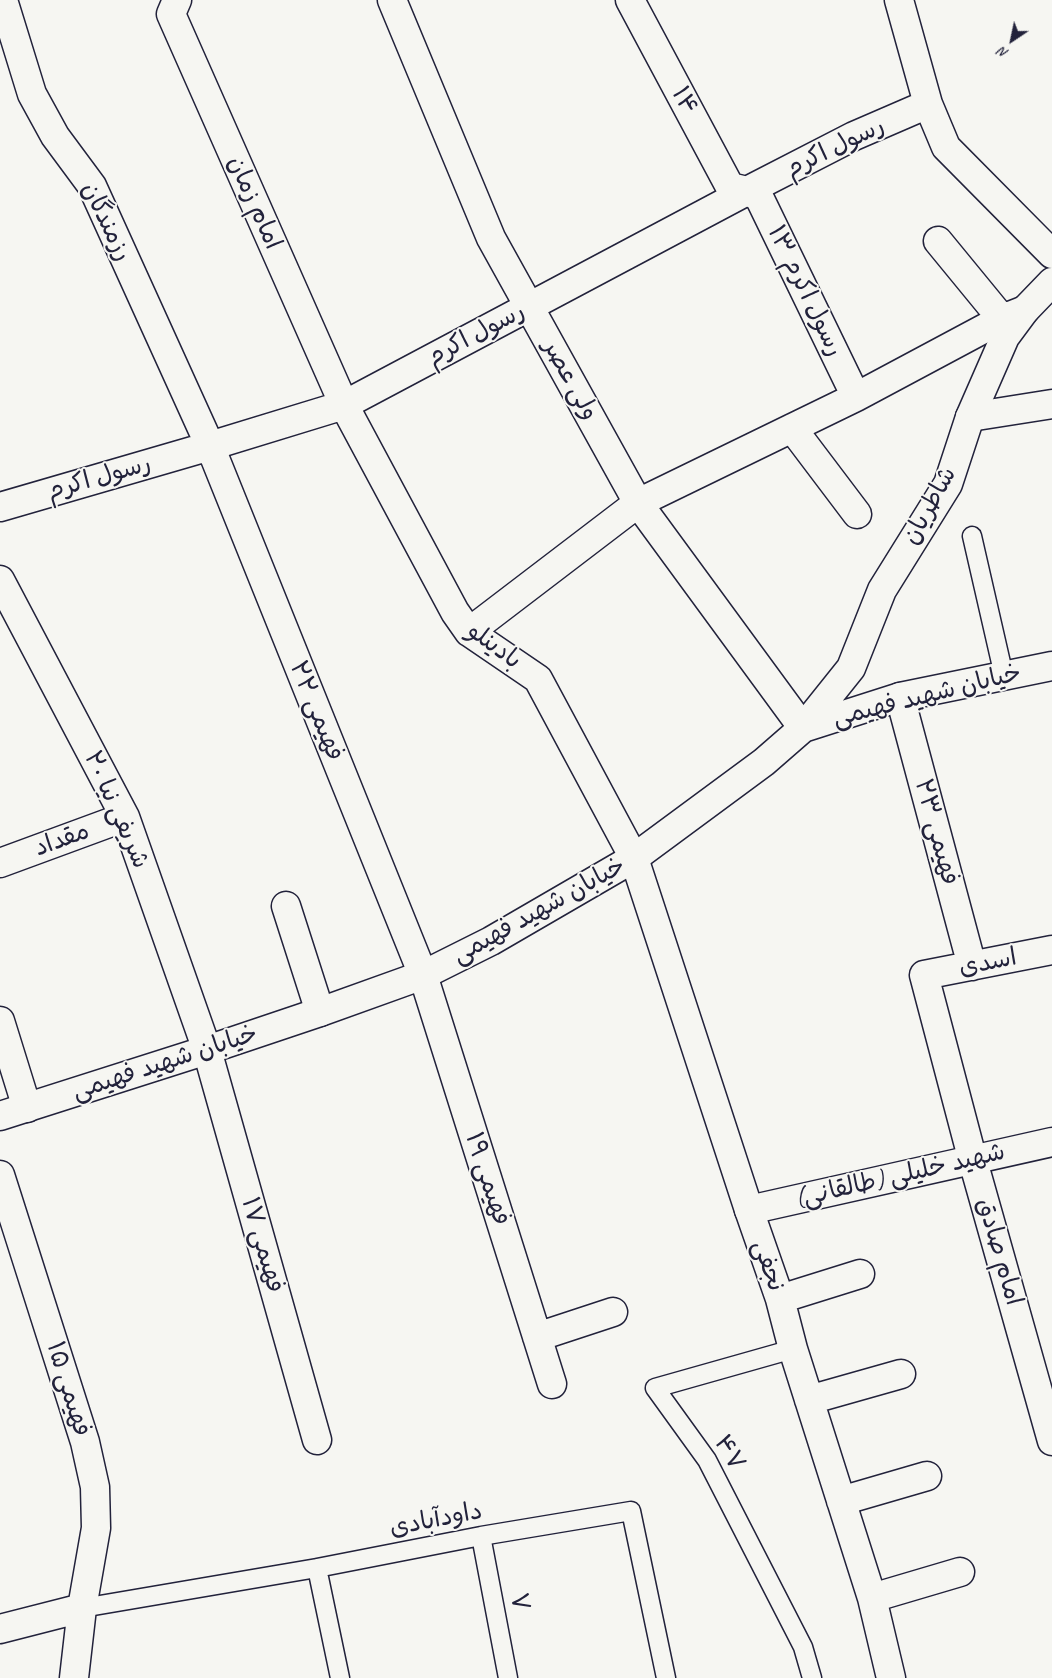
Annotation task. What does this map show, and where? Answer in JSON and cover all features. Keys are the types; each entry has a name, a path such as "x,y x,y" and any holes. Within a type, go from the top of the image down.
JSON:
{"street":[{"name":"رزمندگان","path":"3,0 32,94 55,136 92,186 210,446"},
{"name":"امام زمان","path":"177,0 171,14 344,405"},
{"name":"ولی عصر","path":"392,0 491,238 638,503 803,728"},
{"name":"۱۴","path":"630,0 730,187 747,190"},
{"path":"898,0 928,104 946,147 1052,254"},
{"name":"رسول اکرم","path":"0,506 210,446 344,405 747,190 854,136 928,104"},
{"name":"رسول اکرم ۱۳","path":"747,190 759,197 856,397"},
{"path":"469,632 638,503 856,397 1013,315 938,241"},
{"name":"شاطریان","path":"803,728 851,668 882,590 948,484 970,416 1013,315 1052,282"},
{"path":"970,416 1052,404"},
{"name":"بادینلو","path":"344,405 455,612 469,632 538,679 634,858"},
{"path":"792,428 857,514"},
{"name":"فهیمی ۲۲","path":"210,446 423,975"},
{"name":"۲۰ شریفی نیا","path":"0,580 125,817 207,1050"},
{"name":"خیابان شهید فهیمی","path":"0,1116 207,1050 423,975 491,941 634,858 764,762 803,728 900,698 1052,666"},
{"name":"فهیمی ۲۳","path":"900,698 972,966"},
{"name":"مقداد","path":"0,863 125,817"},
{"name":"نجفی","path":"634,858 780,1299 793,1349 872,1598 891,1678"},
{"path":"286,906 320,1012"},
{"name":"اسدی","path":"924,975 1052,950"},
{"name":"فهیمی ۱۹","path":"423,975 552,1384"},
{"name":"امام صادق","path":"924,975 973,1161 1052,1441"},
{"path":"0,1021 27,1108"},
{"name":"فهیمی ۱۷","path":"207,1050 317,1440"},
{"name":"شهید خلیلی (طالقانی)","path":"749,1210 1052,1142"},
{"name":"فهیمی ۱۵","path":"0,1176 85,1442 95,1487 96,1528 82,1608 74,1678"},
{"path":"780,1299 860,1274"},
{"path":"537,1337 613,1312"},
{"path":"809,1400 901,1374"},
{"path":"841,1501 927,1476"},
{"path":"872,1598 960,1572"},
{"path":"0,1629 82,1608"}],"lane":[{"path":"972,536 1004,676"},
{"name":"۴۷","path":"793,1349 655,1388 707,1460 803,1646 812,1678"},
{"name":"داودآبادی","path":"82,1608 631,1511 666,1678"},
{"name":"۷","path":"482,1536 508,1678"},
{"path":"317,1568 340,1678"}]}
